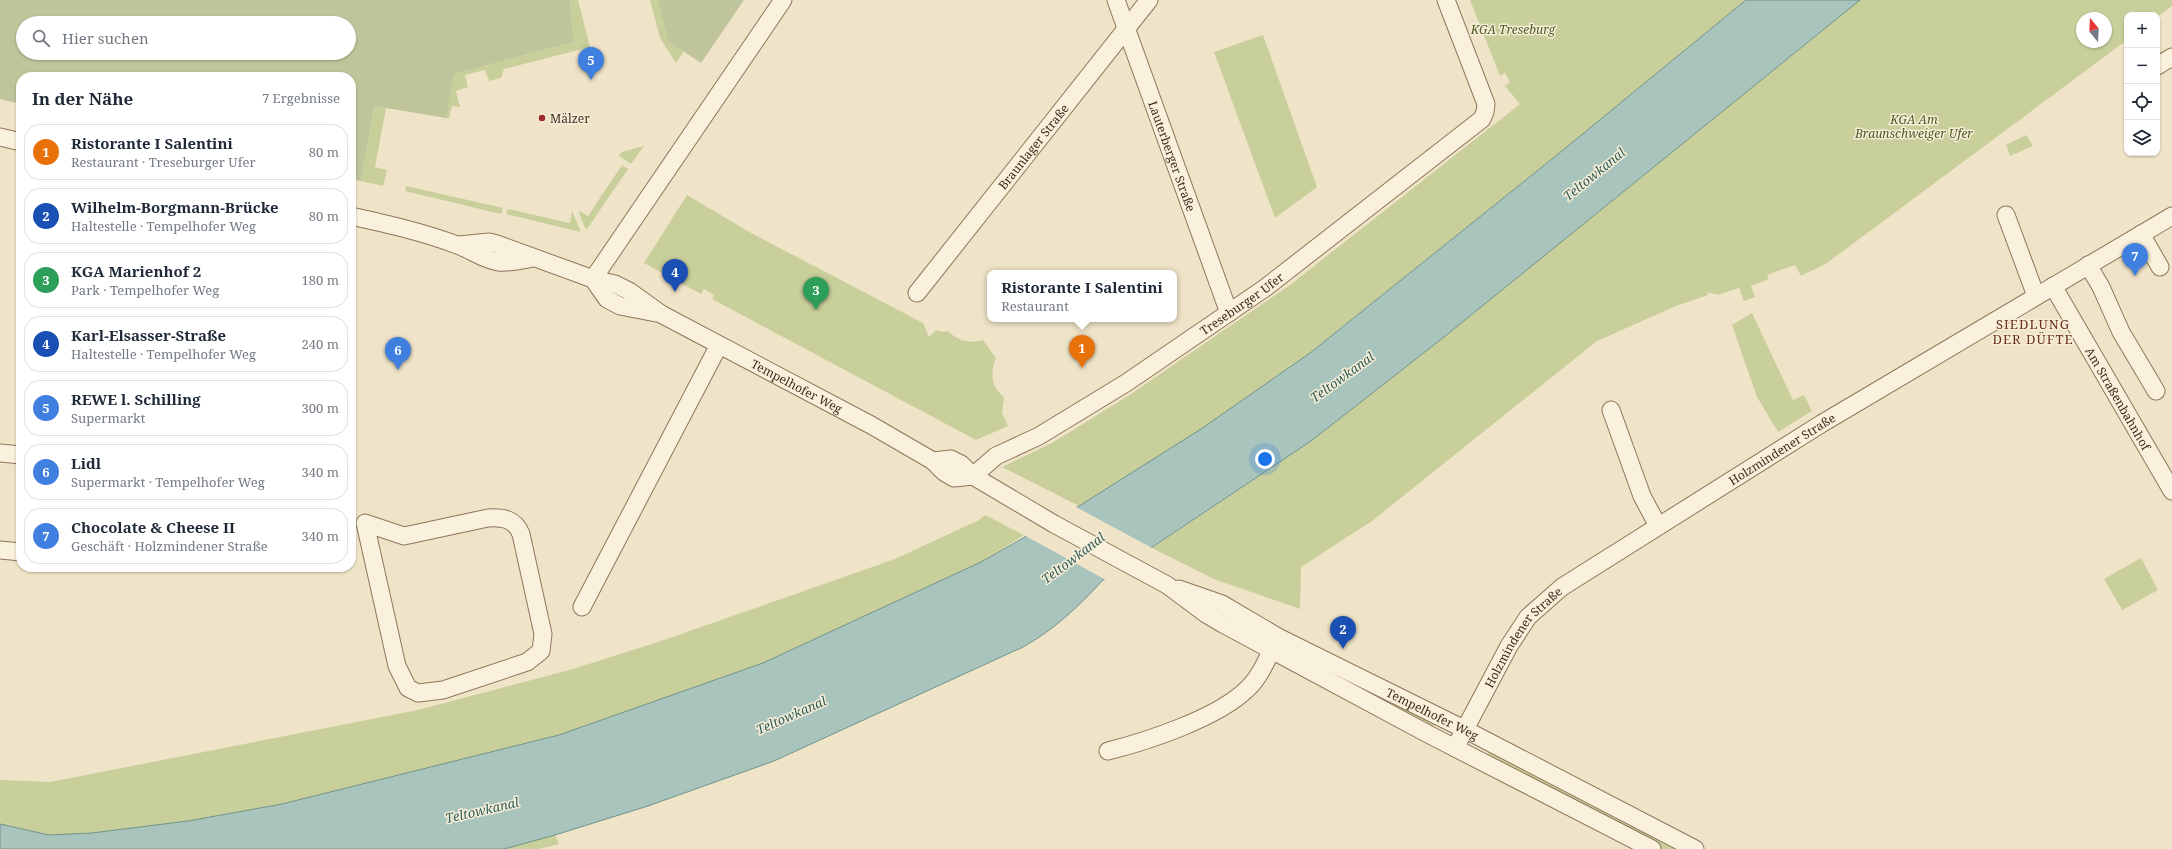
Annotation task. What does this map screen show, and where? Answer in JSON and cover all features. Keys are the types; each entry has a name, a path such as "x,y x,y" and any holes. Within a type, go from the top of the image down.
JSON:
{"street":[{"path":"356,217 420,232 459,245 486,259 501,262 533,258 593,279 783,0"},
{"name":"Lauterberger Straße","path":"1116,0 1229,313"},
{"name":"Braunlager Straße","path":"917,293 1149,0"},
{"name":"Treseburger Ufer","path":"973,476 990,460 1060,424 1126,383 1229,313 1294,266 1482,119 1486,112 1486,104 1446,0"},
{"path":"2160,64 2172,57"},
{"path":"0,137 16,141"},
{"path":"2006,215 2036,296"},
{"name":"Holzmindener Straße","path":"1455,748 1509,646 1528,617 1562,587 1821,424 2172,216"},
{"path":"2141,234 2160,267"},
{"path":"2088,265 2121,332 2156,392"},
{"name":"Tempelhofer Weg","path":"593,279 607,299 620,306 661,314 871,425 933,461 944,472 954,478 973,476 1054,524 1167,585 1206,614 1464,729 1695,849"},
{"name":"Am Straßenbahnhof","path":"2053,286 2172,491"},
{"path":"582,608 719,345"},
{"path":"1612,410 1642,496 1658,526"},
{"path":"0,453 16,455"},
{"path":"488,518 502,518 511,520 518,526 521,534 543,634 541,651 527,662 443,690 418,693 408,688 397,666 358,521 404,536 488,518"},
{"path":"0,550 16,552"},
{"path":"1108,752 1178,728 1236,698 1256,679 1275,644"},
{"name":"Tempelhofer Weg","path":"1275,644 1455,748 1652,849"}],"green space":[{"path":"0,0 570,0 574,42 454,74 446,118 374,106 361,181 356,180 356,72 16,72 16,103 0,99"},
{"path":"570,0 578,0 590,47 504,69 501,78 489,81 485,70 465,75 468,87 456,91 460,107 452,106 449,119 446,118 453,74 574,42"},
{"path":"650,0 658,0 668,41 684,51 676,63 660,38"},
{"path":"658,0 744,0 701,63 668,41"},
{"name":"KGA Treseburg","path":"1470,0 1746,0 1557,155 1310,353 1201,429 1079,506 1002,467 1052,443 1128,396 1290,285 1520,104 1505,86 1510,82 1505,73 1500,76"},
{"name":"KGA Am Braunschweiger Ufer","path":"1860,0 2172,0 2172,6 2160,15 2160,12 2124,12 2124,42 1827,263 1801,276 1795,265 1767,275 1769,279 1751,286 1755,297 1744,301 1739,288 1718,295 1707,292 1708,295 1676,306 1597,341 1372,521 1301,567 1300,609 1214,579 1152,548 1311,441 1444,337"},
{"path":"1263,35 1317,187 1275,218 1214,52"},
{"path":"374,106 386,108 375,167 387,170 383,186 361,181"},
{"path":"2026,135 2033,146 2010,156 2006,145"},
{"path":"644,146 631,164 619,156 622,152"},
{"path":"622,165 628,169 587,229 585,228 578,210 588,216"},
{"path":"406,186 503,208 501,214 405,191"},
{"path":"687,195 751,233 923,323 929,337 936,330 942,332 948,331 964,341 973,342 983,340 996,358 992,374 996,389 1004,397 1002,413 1008,426 976,440 712,299 714,295 704,289 701,294 644,263"},
{"path":"508,209 570,223 572,211 581,232 506,214"},
{"path":"1752,313 1793,400 1804,395 1812,411 1778,432 1757,397 1732,325"},
{"path":"985,515 1024,535 981,562 763,663 559,735 282,804 188,821 92,833 49,835 0,824 0,780 50,782 418,710 573,669 664,640 895,559 979,520"},
{"path":"2141,558 2158,590 2122,610 2104,579"},
{"path":"1306,660 1435,723 1431,729"},
{"path":"1489,751 1679,849 1661,849 1486,757"},
{"path":"555,835 559,844 539,849 504,849"}],"water":[{"name":"Teltowkanal","path":"1746,0 1860,0 1444,337 1311,441 1103,580 1066,617 1023,647 774,761 648,806 504,849 0,849 0,824 49,835 92,833 188,821 282,804 559,735 763,663 981,562 1079,506 1201,429 1310,353 1557,155"}],"pier":[{"path":"1074,506 1154,549 1106,580 1022,534"}],"place":[{"name":"REWE l. Schilling","path":"591,80"},
{"name":"Mälzer","path":"542,118"},
{"name":"Chocolate & Cheese II","path":"2135,276"},
{"name":"Karl-Elsasser-Straße","path":"675,292"},
{"name":"KGA Marienhof 2","path":"816,310"},
{"name":"Ristorante I Salentini","path":"1082,368"},
{"name":"Lidl","path":"398,370"},
{"name":"Wilhelm-Borgmann-Brücke","path":"1343,649"}],"district":[{"name":"SIEDLUNG DER DÜFTE","path":"2033,332"}]}
